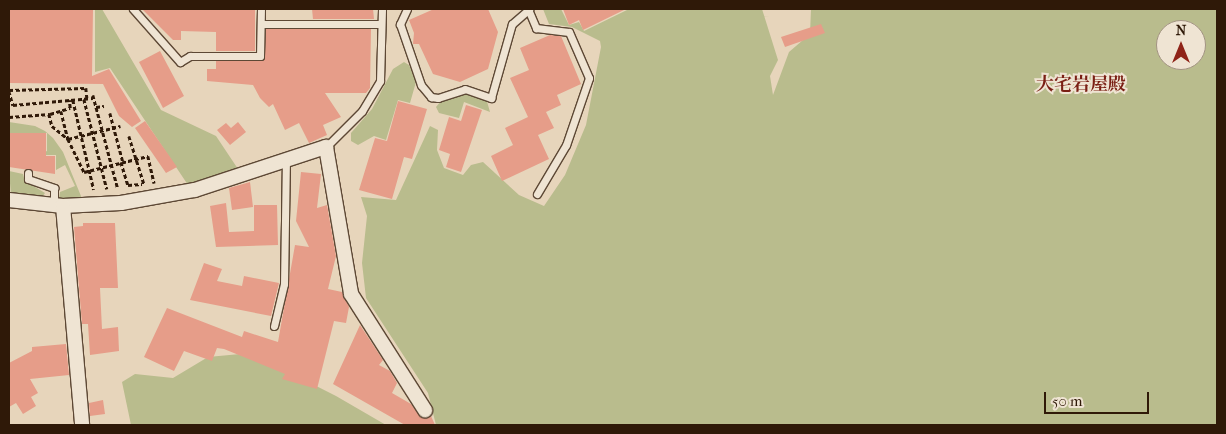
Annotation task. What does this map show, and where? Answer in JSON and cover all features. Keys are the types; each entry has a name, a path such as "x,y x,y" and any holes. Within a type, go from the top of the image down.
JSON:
{"street":[{"path":"9,200 59,206 121,203 195,190 326,148 351,294 426,410"},
{"path":"59,206 82,425"}],"lane":[{"path":"133,9 180,62 190,56 260,56 261,9"},
{"path":"326,148 362,111 380,81 380,24 382,9"},
{"path":"407,9 400,24 421,85 431,97 438,98 465,89 491,98 512,24 529,9 536,28 569,32 589,78 566,145 538,194"},
{"path":"261,24 380,24"},
{"path":"274,326 284,284 286,162"},
{"path":"28,173 28,179 54,188 63,189"},
{"path":"54,188 59,206"}],"path":[{"path":"71,100 93,190 108,188 93,132 86,99 86,88 9,91 13,105 71,100 86,99 93,96 121,203"},
{"path":"9,117 49,114 61,111 70,108 71,100"},
{"path":"96,107 104,106"},
{"path":"61,111 68,139 84,172 111,164 122,162 136,159 148,156 154,183 128,184 122,162 114,127 110,113"},
{"path":"49,114 52,126 68,139"},
{"path":"68,139 120,126"},
{"path":"129,136 142,184"}],"green space":[{"path":"102,9 161,110 216,136 238,169 188,185 110,68 95,72 95,10"},
{"path":"543,9 561,9 569,25 579,22 584,31 629,9 762,9 778,60 770,76 773,95 789,52 810,34 811,9 1217,9 1217,425 436,425 428,393 366,298 362,263 367,216 361,197 396,200 430,126 438,130 437,150 444,168 463,175 471,165 483,162 519,195 544,206 565,175 586,125 601,47 600,41 572,27 549,24"},
{"path":"404,62 409,65 416,82 410,103 398,100 386,140 374,136 358,145 351,141 351,133 372,109 393,69"},
{"path":"468,93 486,98 490,112 464,102 459,118 439,113 436,107 441,101"},
{"path":"9,122 35,126 45,131 53,138 63,152 83,201 59,199 60,192 75,186 65,165 56,170 56,155 38,155 47,151 47,133 22,133 22,150 9,151"},
{"path":"9,171 23,174 25,181 45,193 42,197 11,195"},
{"path":"251,353 336,396 386,425 131,425 122,382 135,374 173,378 208,357"}],"building":[{"path":"9,9 93,9 92,76 109,69 141,121 132,127 119,116 103,84 9,83"},
{"path":"142,9 255,9 255,51 216,51 216,32 181,31 181,40 173,40"},
{"path":"312,9 373,9 374,19 313,19"},
{"path":"434,9 488,9 498,32 488,69 460,82 433,74 419,44 413,44 414,33 409,20"},
{"path":"563,9 626,9 583,30 579,20 569,25"},
{"path":"821,24 825,33 785,47 781,37"},
{"path":"266,29 371,29 370,88 366,93 325,93 341,117 323,125 327,135 309,143 299,123 285,130 273,104 269,107 260,98 253,85 207,81 207,69 216,69 216,61 263,60"},
{"path":"550,35 561,36 581,84 557,95 561,105 546,112 554,128 538,135 549,159 502,181 491,156 513,145 505,128 528,117 510,78 529,70 520,48"},
{"path":"160,51 184,96 163,108 139,62"},
{"path":"398,101 427,109 412,159 404,157 392,199 359,190 375,138 387,141"},
{"path":"466,105 482,110 461,172 446,167 450,154 439,150 449,117 461,121"},
{"path":"145,121 177,167 166,173 135,128"},
{"path":"238,122 246,132 230,145 217,130 226,123 231,128"},
{"path":"9,133 46,133 46,156 55,156 55,174 9,167"},
{"path":"301,172 321,174 317,208 327,205 336,256 328,289 342,292 349,307 346,323 334,321 317,389 282,379 285,374 224,349 217,348 212,361 184,351 174,371 144,357 167,308 242,337 244,331 278,342 295,245 309,247 296,221"},
{"path":"250,182 253,207 232,210 229,188"},
{"path":"226,203 229,232 254,231 254,205 277,205 278,245 216,247 210,206"},
{"path":"83,223 115,223 118,288 100,288 102,329 118,327 119,351 90,355 88,324 82,324 74,227 83,226"},
{"path":"204,263 222,269 217,281 242,286 244,276 279,283 271,316 190,300"},
{"path":"360,325 383,360 379,365 390,371 397,383 392,393 411,404 421,417 431,416 435,425 405,425 333,384"},
{"path":"66,344 69,375 30,379 38,393 31,397 36,406 23,414 16,403 9,407 9,363 32,351 32,347"},
{"path":"103,400 105,414 90,416 89,403"}],"district":[{"name":"大宅岩屋殿","path":"1081,85"}]}
